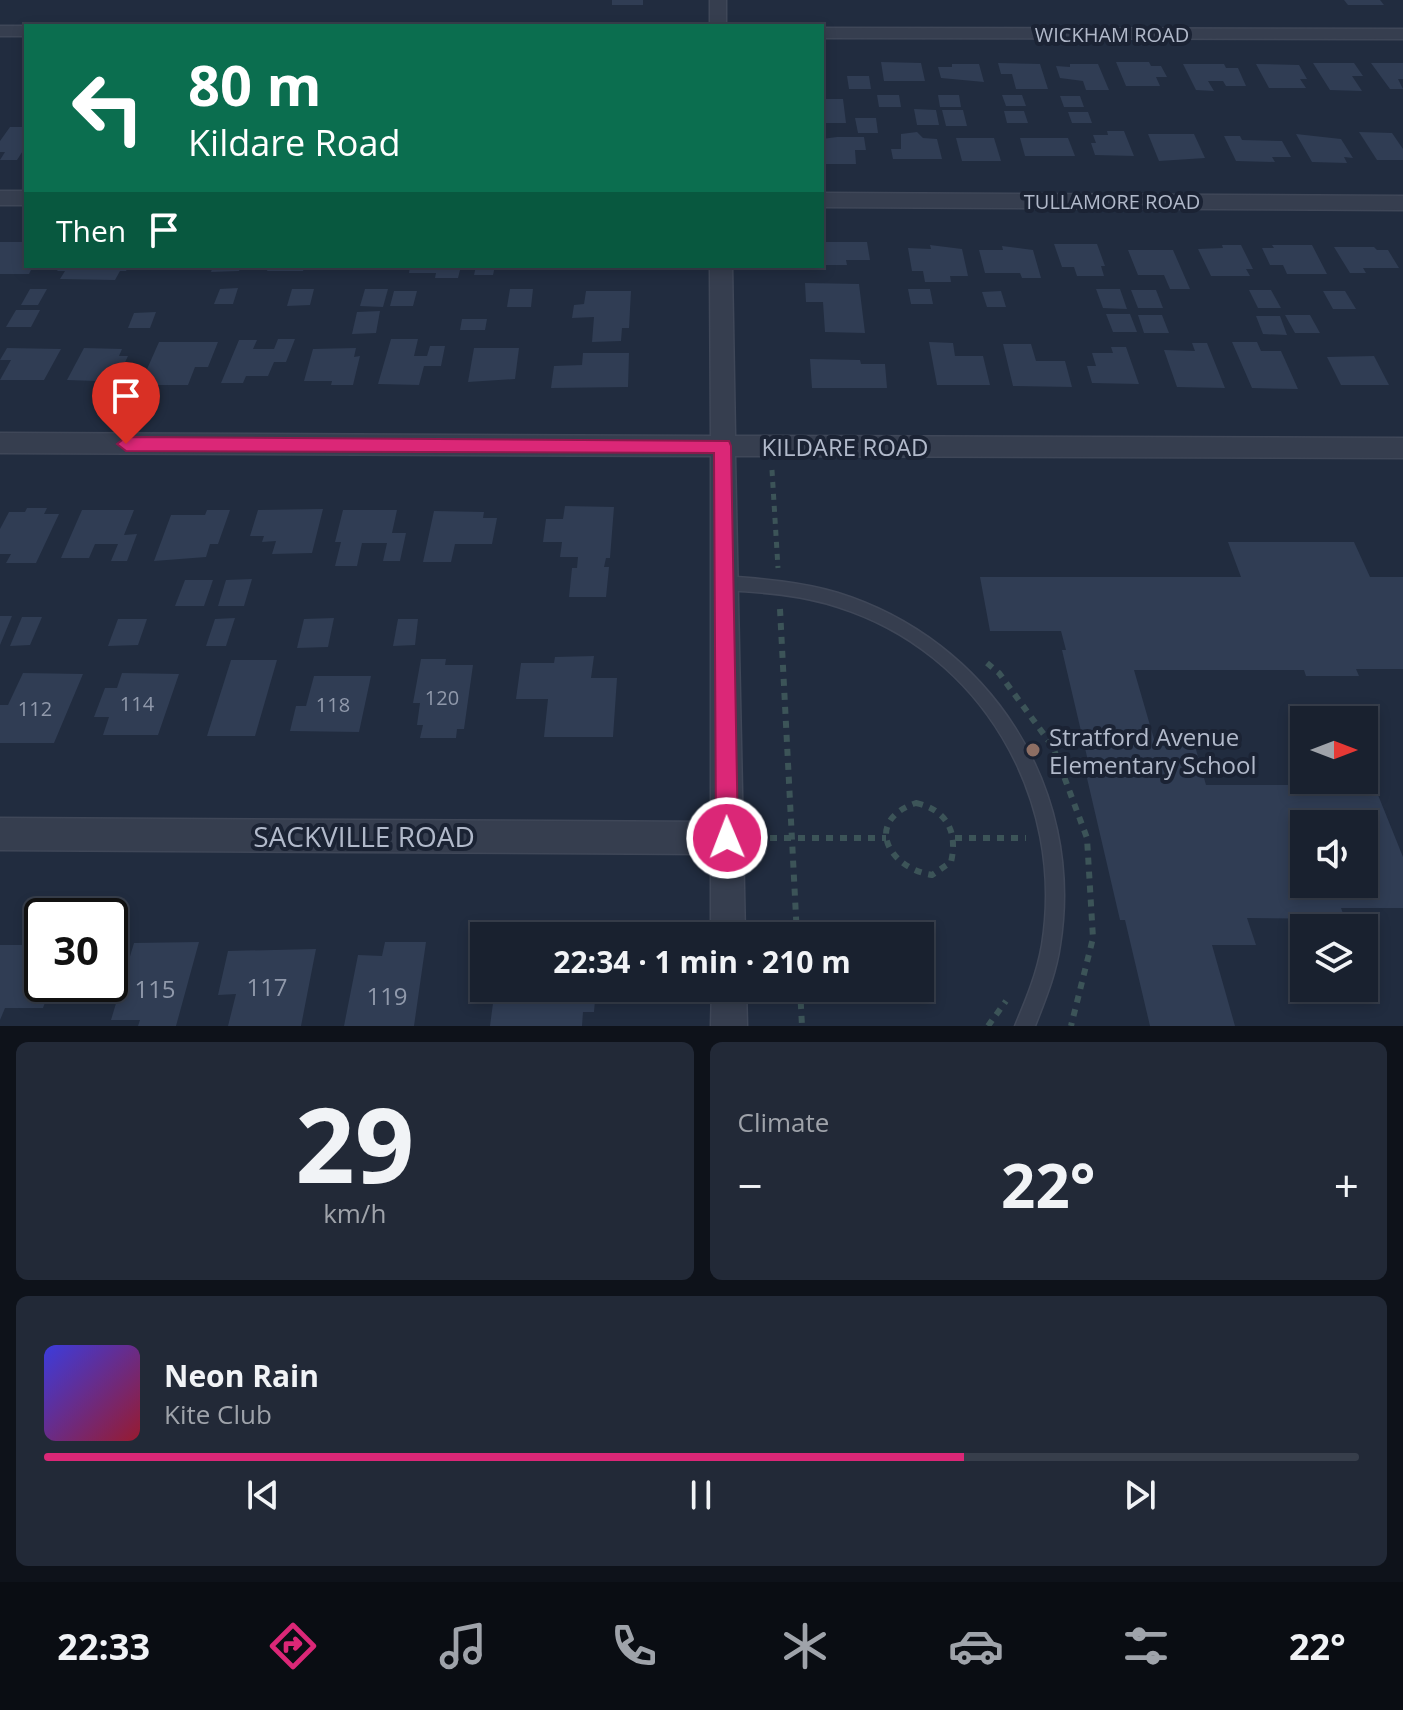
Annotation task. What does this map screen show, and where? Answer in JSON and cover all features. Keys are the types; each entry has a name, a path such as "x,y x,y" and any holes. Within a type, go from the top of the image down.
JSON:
{"street":[{"path":"718,0 718,24"},
{"path":"0,31 24,31"},
{"name":"WICKHAM ROAD","path":"824,33 1403,34"},
{"path":"0,198 24,198"},
{"name":"TULLAMORE ROAD","path":"824,200 1403,203"},
{"path":"721,268 728,922"},
{"name":"KILDARE ROAD","path":"0,443 1403,448"},
{"name":"SACKVILLE ROAD","path":"0,834 727,838"},
{"path":"729,1002 729,1026"}],"lane":[{"path":"724,583 804,589 879,616 916,639 961,674 988,701 1009,732 1033,781 1050,838 1056,909 1048,963 1035,1006 1025,1026"}],"path":[{"path":"772,469 796,922"},
{"path":"780,612 794,615"},
{"path":"916,803 937,810 952,827 955,838 951,862 932,875 920,875 897,862 886,838 890,817 906,805 916,803"},
{"path":"1026,825 1031,838 1031,852"},
{"path":"727,838 886,838"},
{"path":"955,838 1031,838"},
{"path":"988,1026 1009,998"},
{"path":"801,1002 802,1026"}],"building":[{"path":"612,0 643,0 643,5 612,5"},
{"path":"1344,0 1380,0 1384,5 1348,5"},
{"path":"881,62 921,63 925,81 884,81"},
{"path":"1116,62 1149,62 1151,66 1161,66 1167,77 1156,77 1160,86 1126,86"},
{"path":"998,63 1040,64 1048,89 1016,89 1012,74 1001,74"},
{"path":"1313,63 1354,63 1363,76 1352,76 1362,91 1330,90"},
{"path":"1371,63 1403,63 1403,79 1398,79 1403,89 1390,89"},
{"path":"952,64 979,64 984,82 941,78 938,67 952,67"},
{"path":"1070,64 1098,64 1109,90 1086,90 1083,81 1060,78 1056,66 1070,67"},
{"path":"1183,64 1224,64 1226,68 1238,68 1246,86 1226,86 1223,81 1208,81 1214,91 1196,90"},
{"path":"1256,64 1299,65 1307,79 1300,79 1306,88 1269,88"},
{"path":"847,76 869,76 871,89 849,89"},
{"path":"877,95 899,95 901,107 879,107"},
{"path":"938,95 959,95 961,107 940,107"},
{"path":"1002,95 1022,95 1026,106 1006,106"},
{"path":"1060,96 1080,96 1084,107 1064,107"},
{"path":"824,99 843,99 846,123 824,123"},
{"path":"914,109 936,110 939,125 917,125"},
{"path":"942,110 963,110 967,126 946,126"},
{"path":"1004,111 1024,111 1028,123 1007,123"},
{"path":"1068,112 1088,112 1092,123 1072,123"},
{"path":"855,118 876,118 878,133 858,133"},
{"path":"10,127 24,127 24,149 17,160 0,160 5,152 0,152 0,141"},
{"path":"1107,131 1124,131 1134,156 1095,155 1091,143 1096,143 1093,135 1108,135"},
{"path":"917,132 923,138 937,139 942,159 893,159 891,149 901,149 901,134"},
{"path":"1359,132 1392,133 1403,149 1403,160 1377,160"},
{"path":"1148,134 1194,134 1205,158 1159,161"},
{"path":"1296,134 1341,139 1353,158 1344,157 1347,163 1312,162"},
{"path":"1224,136 1240,136 1242,140 1282,141 1291,157 1272,157 1275,162 1236,161"},
{"path":"864,137 866,150 855,150 856,164 824,164 824,139"},
{"path":"956,138 994,138 1001,161 962,161"},
{"path":"1020,138 1068,138 1075,156 1025,156"},
{"path":"0,242 24,242 24,268 32,268 29,274 0,274"},
{"path":"824,242 867,242 870,260 846,260 847,265 824,265"},
{"path":"1054,244 1097,244 1105,266 1101,266 1104,276 1077,276 1074,267 1062,267"},
{"path":"930,245 962,249 968,276 950,276 951,282 925,282 923,271 912,271 908,248 931,249"},
{"path":"1222,245 1241,245 1253,269 1246,269 1250,276 1211,276 1198,249 1223,248"},
{"path":"1272,245 1312,245 1327,274 1287,274 1283,265 1270,265 1262,248 1274,248"},
{"path":"1002,246 1033,250 1041,278 1022,278 1020,273 985,273 979,250 1003,250"},
{"path":"1334,247 1388,250 1399,268 1363,268 1366,273 1350,273"},
{"path":"1128,250 1173,250 1190,289 1170,289 1164,275 1138,275"},
{"path":"59,268 128,268 120,271 115,280 60,279 65,271 57,271"},
{"path":"212,268 240,268 239,271 211,272"},
{"path":"268,268 304,268 303,271 267,271"},
{"path":"410,268 460,268 458,278 435,278 436,273 409,273"},
{"path":"476,268 495,268 493,275 474,275"},
{"path":"805,283 859,284 865,333 825,332 823,302 806,302"},
{"path":"238,288 233,304 214,304 220,289"},
{"path":"30,289 47,289 38,305 21,305"},
{"path":"292,289 314,289 310,305 287,306"},
{"path":"365,289 388,289 383,307 360,306"},
{"path":"510,289 533,289 531,307 507,307"},
{"path":"908,289 930,289 933,304 911,304"},
{"path":"1096,289 1120,289 1127,309 1103,308"},
{"path":"1131,290 1156,290 1163,308 1138,308"},
{"path":"1249,290 1271,290 1281,308 1258,308"},
{"path":"394,291 417,291 413,306 390,306"},
{"path":"586,291 631,291 629,328 622,328 621,341 592,342 594,317 572,318 574,305 584,304"},
{"path":"1001,291 1006,307 987,307 982,292"},
{"path":"1323,291 1345,291 1356,309 1333,309"},
{"path":"16,310 40,310 31,327 6,327"},
{"path":"380,311 376,333 352,334 357,312"},
{"path":"156,312 150,328 128,328 134,313"},
{"path":"1106,314 1130,314 1137,332 1113,332"},
{"path":"1138,315 1162,315 1169,333 1144,333"},
{"path":"1285,315 1310,315 1320,333 1295,333"},
{"path":"1256,316 1280,316 1287,335 1263,334"},
{"path":"462,319 487,319 485,330 460,330"},
{"path":"278,339 295,339 286,362 274,362 268,376 246,376 243,383 221,383 239,340 257,340 253,349 274,349"},
{"path":"391,339 418,339 414,356 427,356 430,346 445,346 441,366 424,366 419,385 378,384"},
{"path":"159,342 218,342 208,367 195,367 188,385 140,385"},
{"path":"929,342 953,343 955,356 983,356 990,385 937,385"},
{"path":"1232,342 1257,342 1261,351 1281,351 1298,389 1252,388"},
{"path":"1192,343 1207,343 1225,388 1177,387 1164,350 1195,351"},
{"path":"1003,344 1031,344 1036,361 1065,361 1072,387 1013,386"},
{"path":"1111,347 1126,347 1139,384 1092,383 1087,366 1096,366 1092,353 1113,353"},
{"path":"7,348 61,349 44,380 0,380 11,360 0,360"},
{"path":"84,348 122,349 119,356 128,356 114,385 67,380"},
{"path":"356,348 354,357 360,356 353,385 304,381 313,349"},
{"path":"474,348 519,348 515,379 468,382"},
{"path":"583,353 629,353 628,387 551,388 554,366 582,365"},
{"path":"1374,356 1389,385 1341,385 1327,357"},
{"path":"810,359 885,364 887,388 812,388"},
{"path":"565,506 614,507 610,558 606,558 604,567 609,567 606,597 569,597 572,568 577,568 578,557 560,557 562,542 543,542 546,519 563,519"},
{"path":"27,508 47,508 44,514 59,514 36,563 6,563 11,554 0,554 0,529 9,512 25,512"},
{"path":"323,509 312,553 272,554 276,541 262,542 264,536 250,536 258,510"},
{"path":"82,510 134,510 124,535 137,534 127,561 111,561 118,544 95,544 89,558 61,558"},
{"path":"207,510 230,510 218,544 210,544 206,557 154,561 171,515 205,515"},
{"path":"343,510 397,510 392,533 406,533 400,561 383,561 387,543 362,543 357,566 335,566 341,542 335,542"},
{"path":"434,511 484,512 483,518 497,518 492,544 455,544 451,562 423,562"},
{"path":"1228,542 1354,542 1370,577 1403,577 1403,669 1356,669 1359,676 1306,676 1304,670 1134,670 1156,746 1195,746 1206,785 1290,785 1290,794 1378,794 1403,857 1403,908 1341,908 1343,914 1247,918 1256,945 1212,945 1235,1026 1150,1026 1125,920 1120,920 1083,761 1088,761 1062,650 1066,650 1061,631 990,631 980,577 1241,577"},
{"path":"252,579 244,606 218,606 226,580"},
{"path":"185,580 213,580 204,606 175,606"},
{"path":"0,616 12,616 0,645"},
{"path":"22,617 42,617 30,645 10,646"},
{"path":"235,618 226,646 206,646 215,619"},
{"path":"334,618 328,647 297,648 304,619"},
{"path":"118,619 147,619 138,645 108,646"},
{"path":"398,619 418,619 415,645 393,646"},
{"path":"594,656 591,678 617,678 613,737 544,737 548,699 516,699 521,663 554,663 555,657"},
{"path":"421,659 446,659 445,665 473,665 464,729 457,729 456,738 420,738 423,725 417,725 420,703 413,703"},
{"path":"231,660 277,660 255,736 207,736"},
{"path":"23,673 83,674 54,743 0,743 0,705 8,705"},
{"path":"122,673 179,674 158,735 103,735 109,717 94,717 105,688 117,688"},
{"path":"314,676 371,676 359,732 290,731 296,706 306,706"},
{"path":"199,942 176,1026 138,1026 140,1020 111,1020 116,1002 128,1002 128,963 134,943"},
{"path":"385,942 426,942 414,1026 344,1026 358,955 382,956"},
{"path":"0,945 24,945 24,1002 45,1002 43,1008 5,1008 0,1020"},
{"path":"316,949 301,1026 228,1026 236,994 218,995 228,951"},
{"path":"493,1002 595,1002 594,1012 583,1012 582,1026 490,1026"}],"place":[{"name":"Stratford Avenue Elementary School","path":"1033,750"}],"route":[{"path":"126,444 723,446 727,838"}]}
